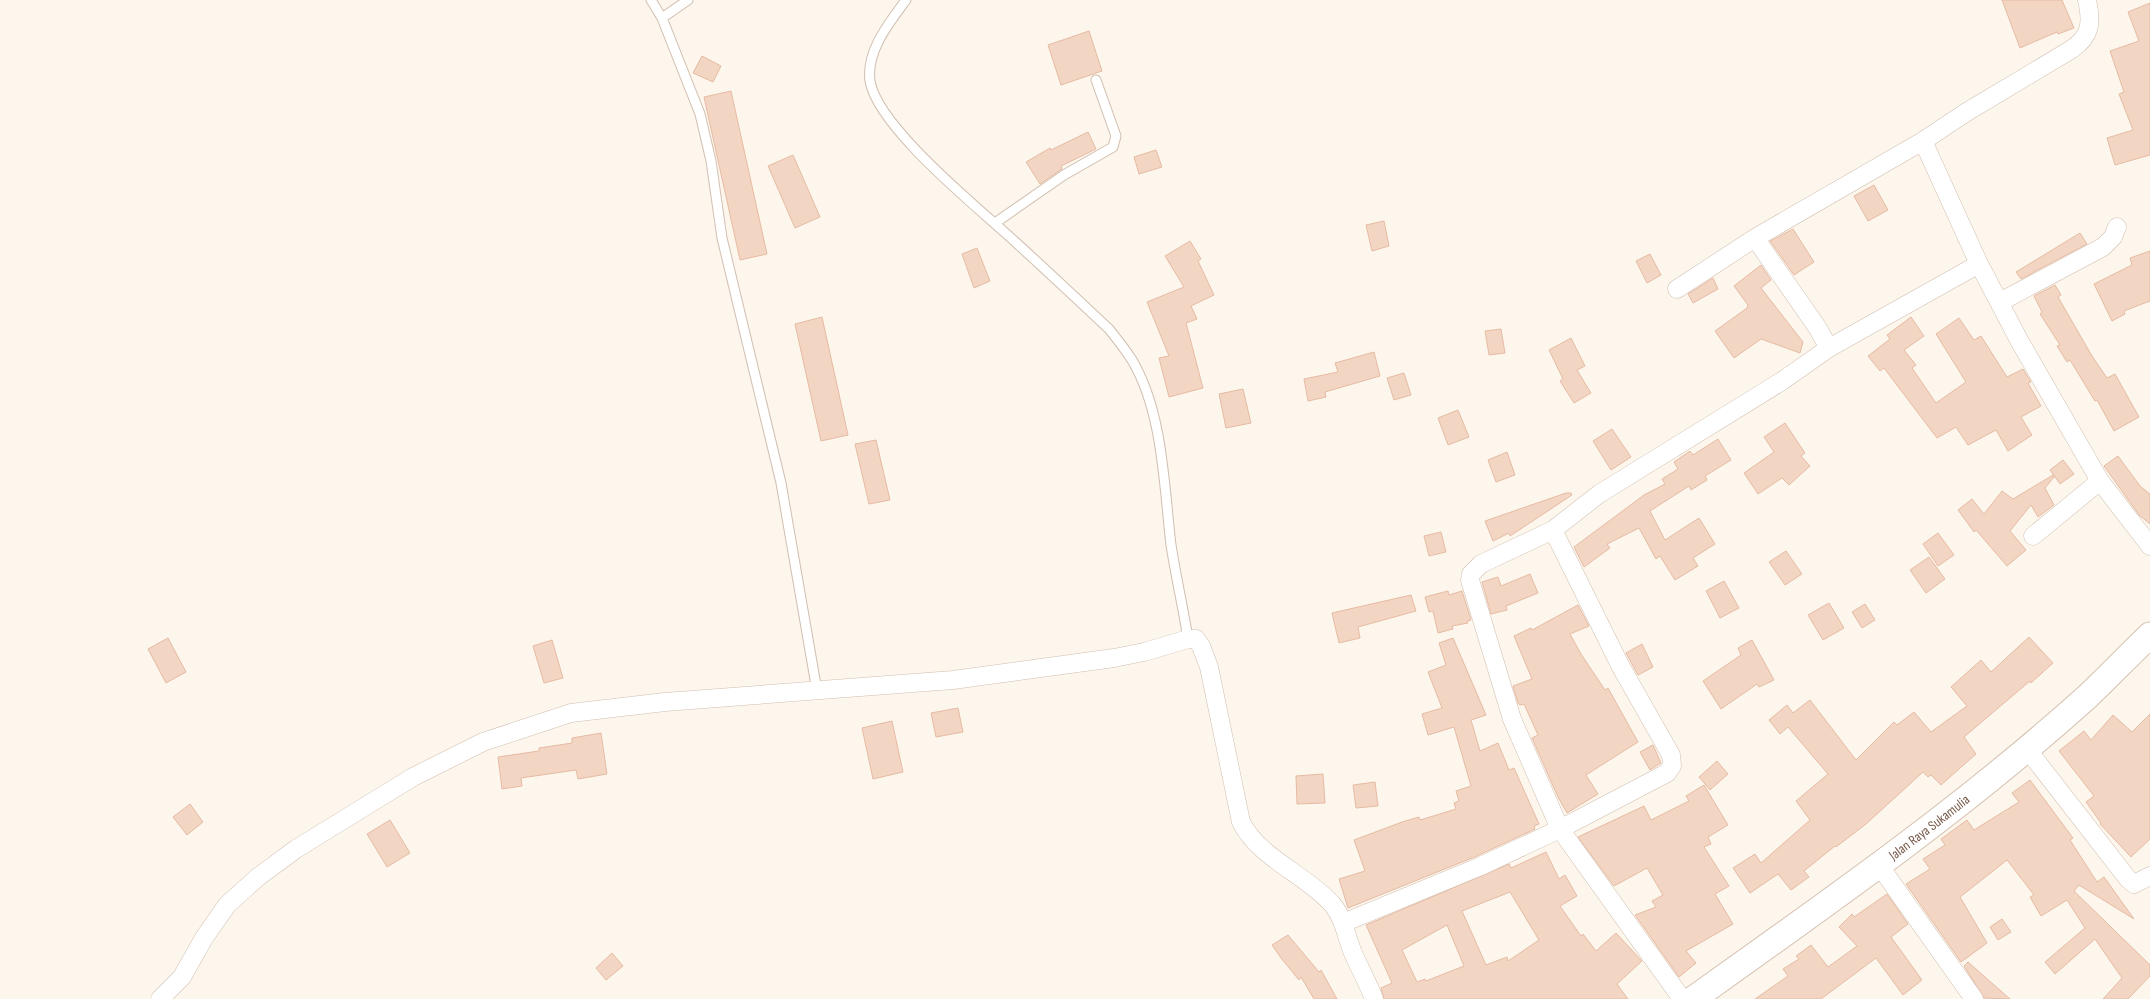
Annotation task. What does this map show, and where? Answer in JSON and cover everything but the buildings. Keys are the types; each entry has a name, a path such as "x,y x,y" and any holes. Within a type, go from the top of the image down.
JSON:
{"main road":[{"name":"Jalan Raya Sukamulia","path":"1693,999 1879,866 2027,749 2089,695 2150,635"}],"street":[{"path":"1676,289 1755,238 1923,141 2083,41 2088,30 2089,11 2087,0"},
{"path":"1923,141 1980,264 2020,342 2100,481 2150,546"},
{"path":"2000,302 2103,246 2112,237 2117,227"},
{"path":"1755,238 1817,327 1828,348"},
{"path":"1682,999 1560,828 1512,719 1470,580 1471,574 1481,564 1553,530 1599,494 1782,381 1828,348 1980,264"},
{"path":"2033,536 2100,481"},
{"path":"1343,923 1481,866 1560,828 1667,772 1673,761 1620,667 1553,530"},
{"path":"160,999 182,976 226,905 258,877 296,849 413,777 483,742 571,713 665,702 954,680 1105,659 1144,652 1188,639 1196,639 1201,646 1209,667 1241,822 1246,832 1256,844 1325,897 1343,923 1352,951 1374,999"},
{"path":"2027,749 2128,879 2134,884 2150,876"},
{"path":"1879,866 1974,999"}],"lane":[{"path":"651,0 662,18 700,114 711,162 722,238 782,482 817,691"},
{"path":"662,18 688,0"},
{"path":"906,0 876,44 871,62 870,81 878,103 894,125 928,162 1109,329 1132,360 1143,384 1156,427 1176,583 1184,610 1188,639"},
{"path":"995,223 1064,175 1113,147 1116,136 1096,80"}]}
